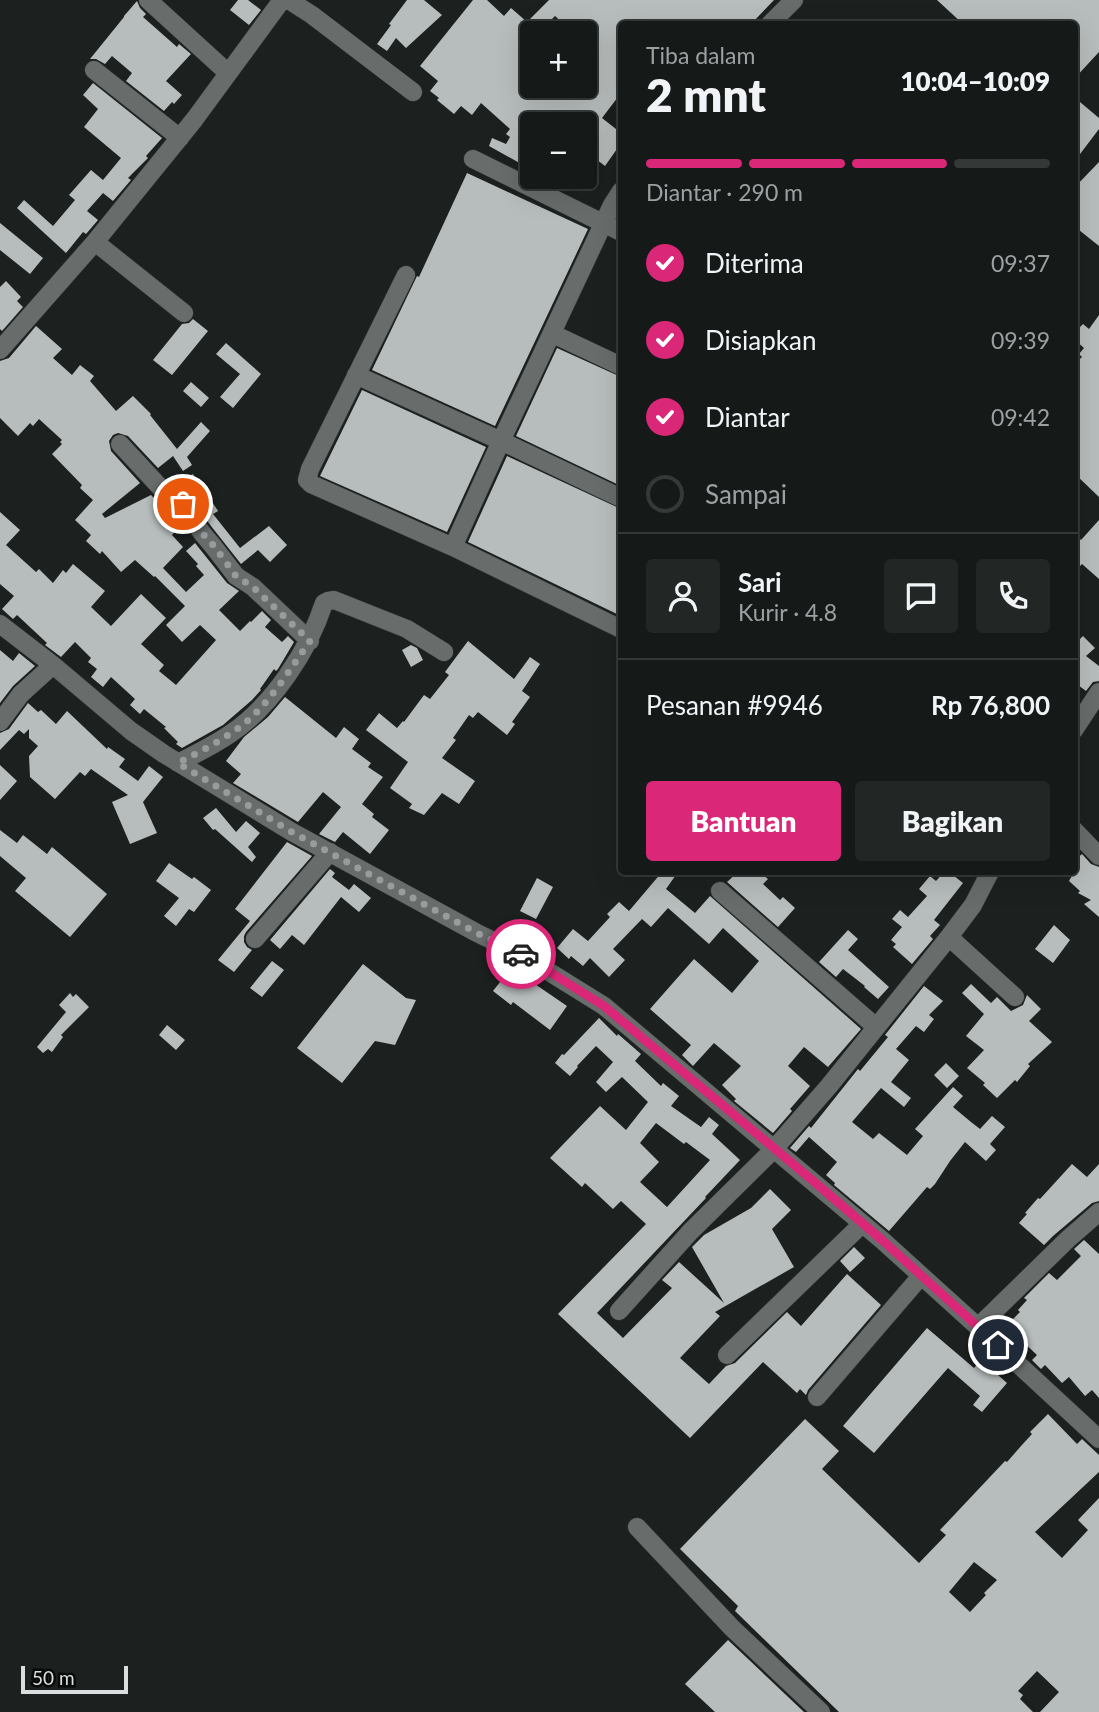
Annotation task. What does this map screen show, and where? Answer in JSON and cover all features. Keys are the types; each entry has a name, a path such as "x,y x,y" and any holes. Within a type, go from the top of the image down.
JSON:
{"street":[{"path":"148,0 228,73"},
{"path":"0,350 180,138 283,0 290,1 312,15 413,92"},
{"path":"773,21 794,0"},
{"path":"94,70 180,138"},
{"path":"473,159 618,230"},
{"path":"453,547 618,197"},
{"path":"94,242 184,313"},
{"path":"406,275 307,480 618,628"},
{"path":"553,334 618,365"},
{"path":"356,375 618,497"},
{"path":"120,444 171,499 183,504 236,576 260,593 310,641"},
{"path":"178,763 229,734 246,722 268,700 310,641 324,603 328,601 334,600 407,629 444,652"},
{"path":"0,624 131,731 178,763 258,812 522,955 604,1006 862,1224 1099,1439"},
{"path":"0,722 21,694 53,665"},
{"path":"1078,724 1099,692"},
{"path":"1078,834 1099,856"},
{"path":"255,939 330,852"},
{"path":"619,1311 690,1232 774,1149 829,1086 973,905 988,875"},
{"path":"720,891 876,1027"},
{"path":"948,937 1015,997"},
{"path":"978,1327 1099,1212"},
{"path":"727,1355 862,1224"},
{"path":"817,1397 920,1276"},
{"path":"637,1527 732,1628 821,1712"}],"building":[{"path":"238,0 248,0 261,10 249,25 230,10"},
{"path":"407,0 424,0 442,15 406,48 396,38 387,51 377,44"},
{"path":"473,0 487,0 504,16 511,8 526,21 520,21 520,98 597,98 597,21 561,21 555,16 550,21 528,21 549,0 774,0 754,21 618,21 618,97 602,118 618,131 618,150 605,166 597,160 597,112 520,112 520,163 489,146 492,138 506,144 510,137 506,134 510,129 481,103 472,115 461,106 454,114 430,91 438,81 420,66"},
{"path":"937,0 1099,0 1099,52 1078,75 1078,21 960,21"},
{"path":"137,1 146,14 143,17 177,47 179,44 191,54 166,81 182,95 164,111 126,81 132,73 112,56 105,64 90,59"},
{"path":"93,83 162,138 146,156 148,158 128,178 131,180 113,201 103,193 87,211 98,220 86,234 83,232 66,253 17,208 24,200 53,226 75,200 69,195 91,170 103,180 121,158 84,127 98,109 83,95"},
{"path":"1078,100 1099,118 1099,129 1078,157"},
{"path":"1099,162 1099,246 1078,229 1078,184"},
{"path":"467,173 588,229 495,426 372,370"},
{"path":"0,223 43,258 30,274 0,250"},
{"path":"6,281 21,297 17,301 23,307 2,331 0,287"},
{"path":"1099,315 1099,497 1078,477 1078,360 1084,348 1078,343 1078,329 1083,324 1089,329"},
{"path":"193,319 208,331 172,375 153,360 182,324"},
{"path":"36,326 62,349 53,358 72,375 80,365 94,376 90,381 116,411 133,396 151,414 177,449 201,422 210,431 187,457 192,465 183,471 173,456 158,468 128,436 118,433 113,435 109,441 111,451 140,483 102,514 105,518 151,495 174,513 182,524 172,535 183,547 163,568 186,592 204,575 186,551 195,543 227,583 239,591 219,610 240,631 262,611 271,620 265,627 282,642 288,636 294,642 278,669 274,669 252,700 223,725 182,748 176,744 178,742 164,728 166,727 144,709 140,714 130,705 135,699 111,677 103,687 91,677 97,669 88,662 91,658 75,642 61,657 45,645 47,643 17,615 13,619 2,609 14,596 0,584 0,512 20,530 6,545 36,572 39,569 53,583 63,570 66,573 73,564 105,591 91,607 111,626 141,594 166,618 141,644 164,665 159,671 176,685 216,640 200,625 182,642 166,625 185,606 135,560 121,572 102,551 100,554 86,541 91,535 75,520 93,500 52,454 62,444 62,440 39,419 33,426 30,423 18,436 0,418 0,361 9,358"},
{"path":"226,343 261,374 233,408 220,397 240,374 216,354"},
{"path":"557,348 618,376 618,485 516,436"},
{"path":"191,382 209,398 201,407 183,391"},
{"path":"362,390 486,447 447,532 320,476"},
{"path":"507,456 618,508 618,615 468,542"},
{"path":"193,474 202,493 205,491 218,511 213,514 240,548 269,526 287,545 270,562 258,550 241,564 191,498 173,484"},
{"path":"1099,520 1099,579 1082,564 1078,568 1078,537 1081,540"},
{"path":"1083,636 1095,648 1086,656 1099,666 1099,681 1093,682 1086,691 1078,685 1078,641"},
{"path":"468,641 514,679 530,657 540,664 522,691 530,697 512,722 515,724 507,735 478,712 473,718 469,715 453,738 456,740 442,758 475,781 459,804 442,793 424,815 409,808 412,804 390,788 408,762 366,730 379,713 397,728 404,722 424,695 430,699 449,675 445,672"},
{"path":"411,645 417,648 423,660 411,667 402,650"},
{"path":"0,650 13,661 19,653 35,666 13,686 0,703"},
{"path":"285,697 336,738 344,727 359,739 352,749 371,763 368,767 383,777 362,804 374,814 372,817 389,830 370,854 343,832 335,842 319,834 341,807 323,792 298,822 233,783 241,774 226,761 244,737 268,717"},
{"path":"28,703 38,712 41,710 56,724 67,711 107,749 108,747 125,759 119,767 138,781 149,766 163,777 143,802 157,833 130,844 112,802 128,795 91,769 85,776 80,772 55,799 30,777 29,756 38,746 29,738 29,729 24,734 19,730 0,750 0,733 9,729"},
{"path":"0,765 17,781 0,800"},
{"path":"216,808 236,832 246,821 260,833 248,847 256,857 252,862 213,830 203,818"},
{"path":"0,830 17,843 23,835 47,854 52,847 107,894 70,937 15,891 26,878 0,856"},
{"path":"287,842 312,856 246,932 244,942 252,950 234,972 218,960 250,921 235,909"},
{"path":"1082,854 1091,864 1099,867 1099,917 1084,904 1091,900 1078,893 1080,891 1069,881 1072,875 1078,875 1078,858"},
{"path":"169,863 211,890 194,912 189,909 176,926 164,916 179,898 156,881"},
{"path":"330,869 335,873 332,877 349,890 354,884 371,898 359,912 341,897 304,945 292,935 280,949 270,940"},
{"path":"659,875 676,875 666,889 695,913 710,896 861,1029 828,1067 804,1047 788,1066 810,1086 773,1133 734,1101 736,1099 722,1085 741,1066 714,1043 693,1066 682,1055 691,1045 650,1009 694,959 732,993 759,961 723,928 709,944 668,908 651,927 642,919 613,949 625,960 609,977 590,958 583,966 571,956 569,959 557,948 573,929 588,941 610,917 607,914 619,902 629,911"},
{"path":"735,875 763,875 768,879 763,884 780,900 783,897 795,908 778,927 727,882"},
{"path":"941,875 953,875 963,883 934,920 940,925 930,936 933,939 912,964 893,947 896,944 891,940 902,927 892,919 900,910 908,917 927,896 919,889 930,876 936,881"},
{"path":"537,878 553,887 536,919 520,911"},
{"path":"1054,925 1070,940 1053,963 1035,949"},
{"path":"848,930 858,939 848,950 889,987 878,999 843,969 836,977 819,962"},
{"path":"272,961 284,970 262,997 250,988"},
{"path":"363,964 406,998 416,1000 395,1045 375,1041 342,1083 297,1048"},
{"path":"514,964 531,978 529,980 567,1006 550,1030 513,1002 511,1005 493,991"},
{"path":"971,984 991,1003 997,997 1011,1011 1023,1005 1027,995 1041,1009 1029,1021 1052,1042 1028,1064 1030,1066 1017,1082 1015,1080 997,1098 983,1085 985,1083 967,1068 984,1050 966,1036 984,1014 962,993"},
{"path":"924,986 943,1001 929,1015 934,1019 924,1032 916,1026 896,1049 909,1060 891,1082 911,1098 904,1107 881,1088 852,1122 873,1139 879,1133 907,1155 923,1136 915,1129 953,1087 963,1096 953,1107 980,1129 992,1116 1005,1127 990,1144 996,1150 986,1161 965,1142 935,1184 930,1189 927,1187 889,1231 834,1185 826,1175 837,1162 809,1137 796,1152 790,1148 809,1126 811,1128 858,1069 860,1071"},
{"path":"70,993 73,997 76,994 89,1007 61,1035 63,1037 52,1052 48,1049 43,1053 37,1047 66,1012 59,1005"},
{"path":"599,1018 641,1054 635,1061 661,1086 663,1083 679,1096 671,1106 701,1127 709,1117 719,1125 712,1134 740,1160 597,1313 623,1338 672,1288 662,1280 679,1262 724,1303 692,1247 704,1235 751,1208 770,1189 791,1210 772,1229 794,1267 715,1312 720,1316 680,1358 709,1384 726,1366 735,1363 787,1312 801,1326 847,1274 881,1305 806,1395 800,1389 797,1393 763,1362 690,1438 558,1314 646,1224 621,1201 613,1209 585,1183 582,1187 550,1158 600,1106 626,1130 648,1102 622,1077 606,1092 596,1082 613,1062 596,1046 570,1076 555,1063","holes":["656,1123 684,1144 686,1142 710,1160 667,1207 640,1182 659,1162 640,1143"]},
{"path":"167,1025 185,1040 176,1050 159,1035"},
{"path":"946,1063 959,1076 947,1088 934,1075"},
{"path":"1072,1164 1087,1177 1099,1164 1099,1201 1092,1203 1044,1245 1019,1223 1038,1198 1040,1199"},
{"path":"1084,1240 1099,1254 1099,1398 1092,1390 1085,1396 1069,1377 1062,1383 1045,1365 1041,1369 1032,1360 1037,1355 1006,1326 1020,1312 1018,1310 1027,1300 1024,1298 1049,1273 1057,1280 1081,1256 1074,1249"},
{"path":"854,1247 865,1258 850,1272 840,1261"},
{"path":"927,1328 974,1368 981,1360 1007,1383 982,1412 973,1405 980,1396 948,1368 874,1453 843,1426"},
{"path":"1048,1414 1077,1444 1082,1439 1099,1455 1099,1472 1035,1532 1062,1558 1088,1530 1078,1520 1099,1498 1099,1712 1040,1712 1059,1692 1037,1671 1018,1691 1023,1695 1020,1699 1033,1712 839,1712 735,1611 738,1606 680,1549 805,1419 839,1451 822,1469 919,1563 946,1535 940,1530 1005,1461 1007,1462 1032,1434 1030,1432","holes":["974,1562 997,1580 970,1612 949,1592"]},
{"path":"728,1640 804,1712 715,1712 685,1684"}],"way so far":[{"path":"183,504 236,576 253,587 310,641 268,700 246,722 178,763 292,832 477,933 521,954"}],"route":[{"path":"521,954 604,1006 882,1240 998,1345"}]}
